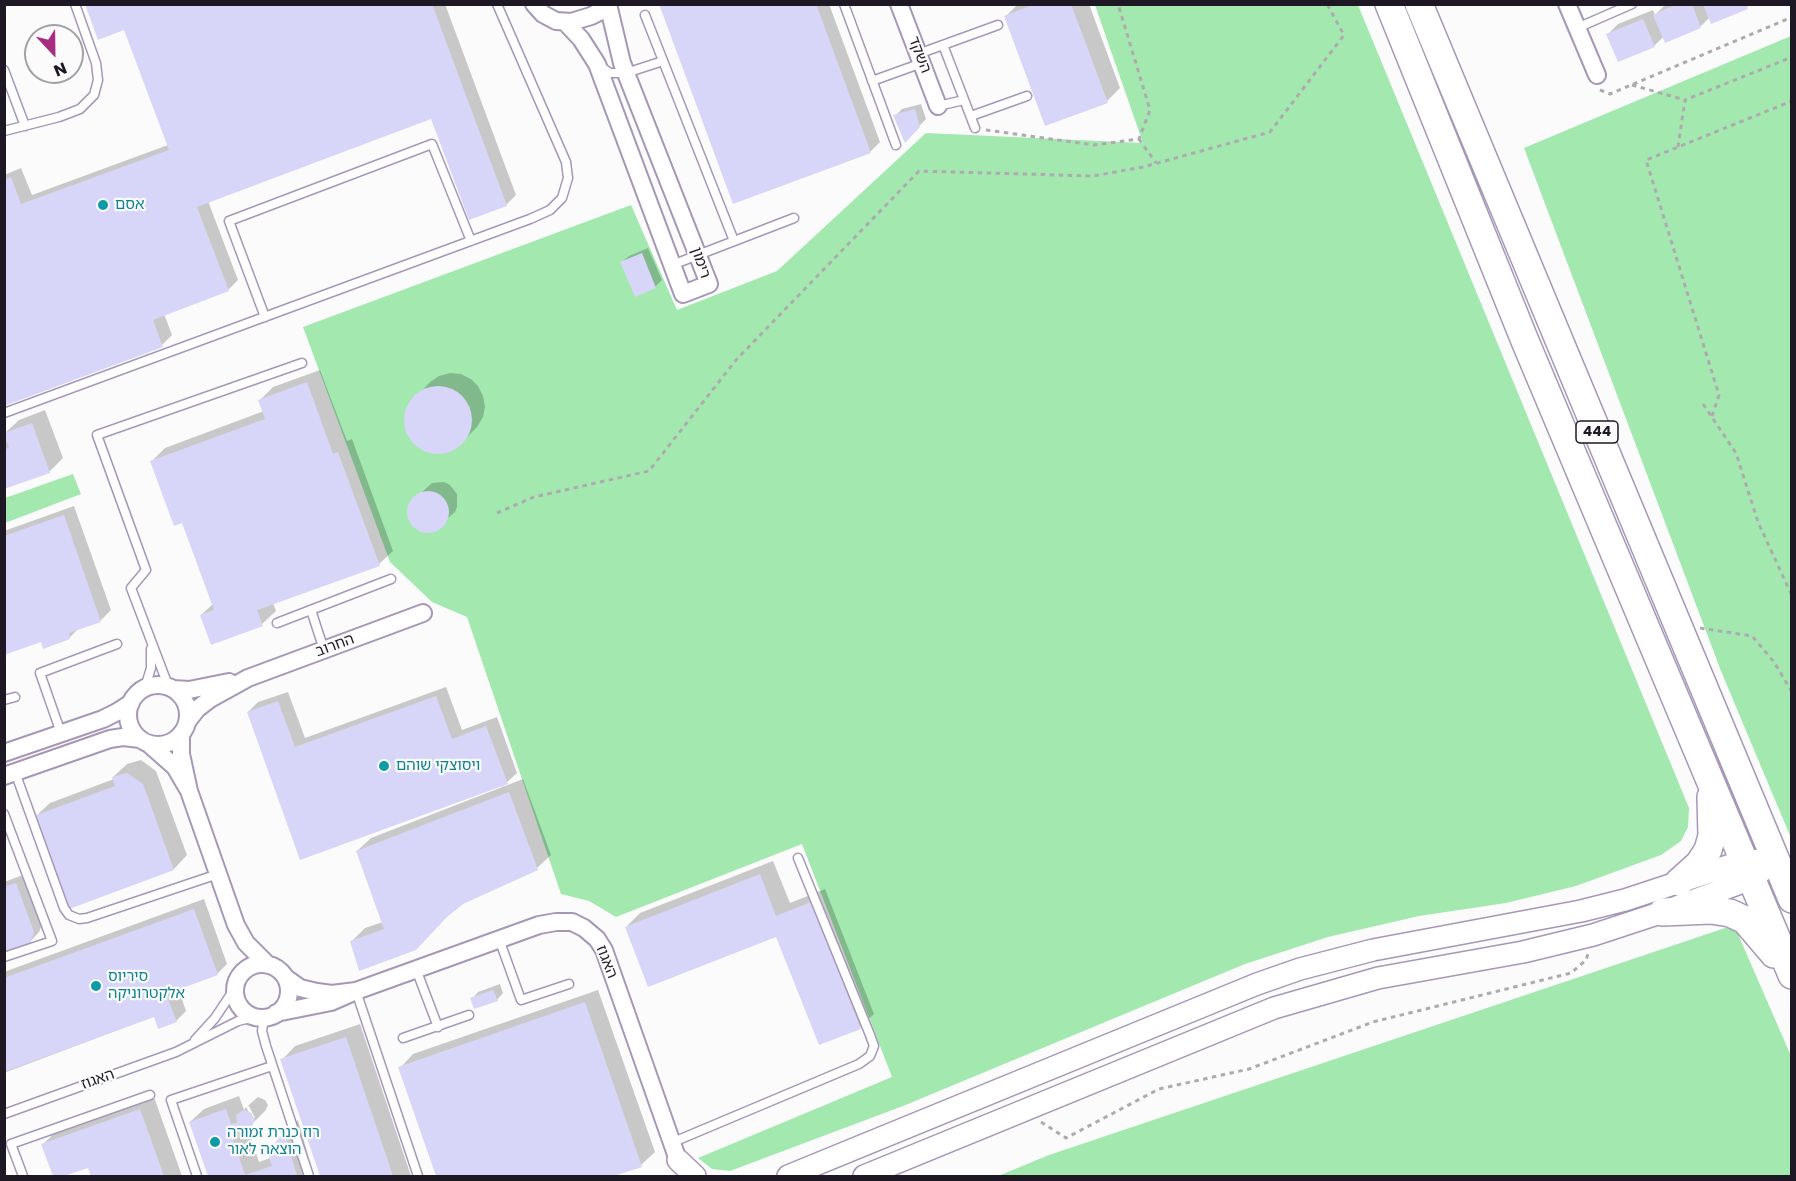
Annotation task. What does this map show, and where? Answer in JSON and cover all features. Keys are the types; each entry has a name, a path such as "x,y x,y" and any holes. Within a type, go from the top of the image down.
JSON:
{"main road":[{"name":"444","path":"1389,4 1525,341 1791,976"},
{"name":"444","path":"1419,4 1791,899"},
{"path":"1679,882 1699,864 1708,850 1712,818 1711,783"},
{"path":"1663,912 1711,910 1730,913 1744,920 1759,934 1791,976"}],"street":[{"path":"534,4 543,14 556,21 565,22 581,21 599,12 606,4"},
{"name":"רימון","path":"565,22 581,39 597,64 683,294 709,284 626,73 606,4"},
{"name":"השקד","path":"899,4 938,106"},
{"path":"1567,4 1597,75"},
{"name":"החרוב","path":"184,728 197,709 248,678 423,613"},
{"name":"החרוב","path":"171,689 189,690 248,678"},
{"path":"4,753 103,719 154,686 171,689 180,696 185,704 182,754 189,791 236,925 246,943 268,965"},
{"path":"136,697 128,712 133,732 174,767 189,791"},
{"path":"10,774 110,739 123,737 160,745 170,742 184,728"},
{"path":"864,1176 1243,1020 1312,996 1378,978 1523,952 1593,935 1663,912 1747,870 1775,860"},
{"path":"788,1176 1257,984 1300,969 1383,948 1581,911 1625,900 1679,882 1747,870"},
{"name":"האגוז","path":"265,1016 331,1002 539,925 572,922 597,939 604,950 677,1160"},
{"path":"236,925 240,951 235,997 239,1006 246,1012 265,1016 286,1002 289,994 286,978 281,971 268,965 257,964 249,967 237,982"},
{"name":"האגוז","path":"286,978 300,988 317,992 332,994 356,991"},
{"path":"677,1160 694,1176"}],"lane":[{"path":"4,131 80,109 94,95 98,80 96,63 75,4"},
{"path":"4,413 471,242 550,210 562,198 568,178 566,162 497,4"},
{"path":"844,4 896,145"},
{"path":"1577,28 1632,4"},
{"path":"645,15 734,242"},
{"path":"872,81 943,45 998,25"},
{"path":"943,45 975,128"},
{"path":"597,64 610,73 626,73 663,61"},
{"path":"4,70 25,126"},
{"path":"971,116 1027,96"},
{"path":"938,106 964,100"},
{"path":"265,317 229,221 432,144 471,242"},
{"path":"672,265 794,218"},
{"path":"171,689 131,588 146,570 97,435 302,363"},
{"path":"277,623 391,579"},
{"path":"311,610 324,650"},
{"path":"136,697 147,681 151,668 150,639"},
{"path":"61,733 40,673 117,644"},
{"path":"4,700 15,697"},
{"path":"10,774 64,908 69,915 79,919 87,918 218,874"},
{"path":"4,813 52,941 4,957"},
{"path":"677,1160 860,1064 870,1056 873,1046 870,1035 798,858"},
{"path":"499,939 521,1000 569,984"},
{"path":"416,969 438,1027"},
{"name":"האגוז","path":"190,1044 215,1018 237,982"},
{"path":"356,991 418,1176"},
{"path":"403,1038 469,1015"},
{"path":"265,1016 262,1031 309,1176"},
{"name":"האגוז","path":"4,1114 176,1052 238,1021 265,1016"},
{"path":"197,1176 171,1100 272,1066"},
{"path":"23,1176 11,1144 150,1095"}],"path":[{"path":"1118,4 1150,110 1139,139"},
{"path":"497,513 534,497 649,471 736,360 919,171 1093,176 1156,163 1270,132 1344,35 1328,4"},
{"path":"1610,94 1791,17"},
{"path":"1632,85 1685,100 1791,57"},
{"path":"1678,147 1685,100"},
{"path":"1712,416 1719,395 1646,160 1791,101"},
{"path":"975,128 1094,145 1139,139"},
{"path":"1139,139 1156,163"},
{"path":"1703,404 1736,453 1758,522 1791,596"},
{"path":"1676,624 1752,636 1774,662 1791,692"},
{"path":"1024,1110 1066,1138 1159,1089 1249,1069 1372,1022 1571,973 1586,960 1593,935"}],"green space":[{"path":"1095,5 1358,5 1689,808 1688,827 1681,841 1661,855 1576,886 1506,903 1419,916 1328,937 1245,964 903,1106 730,1171 712,1169 698,1158 892,1077 802,844 616,917 589,901 561,894 467,617 432,602 390,562 303,327 631,205 677,310 777,271 926,133 1143,143"},
{"path":"1791,36 1791,838 1721,671 1524,148"},
{"path":"73,474 81,494 5,523 5,498"},
{"path":"1734,925 1791,1056 1791,1176 998,1176 1049,1155"}],"building":[{"name":"אסם","path":"85,4 432,4 507,206 469,220 431,119 197,207 229,291 153,320 163,347 4,406 4,180 11,177 21,204 169,150 124,30 98,40"},
{"path":"659,4 816,4 871,153 733,204"},
{"path":"1035,4 1071,4 1108,103 1045,126 1004,16"},
{"path":"1677,4 1692,4 1701,28 1665,43 1653,15"},
{"path":"1703,4 1746,4 1748,9 1711,24"},
{"path":"1643,19 1655,47 1618,62 1606,34"},
{"path":"915,109 920,127 905,143 893,115"},
{"path":"642,253 656,288 635,297 620,262"},
{"path":"307,382 333,454 338,452 380,566 257,610 263,626 211,645 200,615 214,610 182,523 174,526 150,461 265,419 258,400"},
{"path":"438,386 451,389 462,396 469,407 472,420 469,433 462,444 451,451 438,454 425,451 414,444 407,433 404,420 407,407 414,396 425,389"},
{"path":"32,423 50,473 4,489 4,449 9,448 4,433"},
{"path":"428,491 443,497 449,512 443,527 428,533 413,527 407,512 413,497"},
{"path":"64,515 101,622 69,633 70,639 43,649 41,642 4,655 4,536"},
{"name":"ויסוצקי שוהם","path":"436,696 452,739 486,726 508,784 300,860 247,712 278,701 295,747"},
{"path":"127,773 143,784 174,870 69,909 34,816 115,786 112,777"},
{"path":"509,792 538,870 463,904 447,917 416,950 359,971 350,941 384,929 356,851"},
{"path":"760,874 776,916 811,902 861,1029 819,1045 776,937 648,987 625,927"},
{"path":"16,883 34,932 30,944 4,952 4,887"},
{"name":"סיריוס אלקטרוניקה","path":"194,909 218,975 166,994 177,1022 158,1029 154,1017 4,1072 4,978"},
{"path":"493,990 498,1001 474,1009 470,998"},
{"path":"585,1002 642,1167 614,1176 436,1176 398,1067"},
{"path":"346,1037 393,1176 320,1176 280,1059"},
{"path":"140,1109 164,1176 91,1176 88,1168 64,1176 53,1176 41,1144"},
{"name":"רוז כנרת זמורה הוצאה לאור","path":"226,1109 231,1124 237,1123 236,1115 244,1110 251,1113 255,1120 252,1126 231,1133 245,1175 272,1166 269,1157 270,1150 284,1131 297,1176 208,1176 189,1122"}],"place":[{"name":"אסם","path":"103,205"},
{"name":"ויסוצקי שוהם","path":"384,766"},
{"name":"סיריוס אלקטרוניקה","path":"96,986"},
{"name":"רוז כנרת זמורה הוצאה לאור","path":"215,1142"}]}
